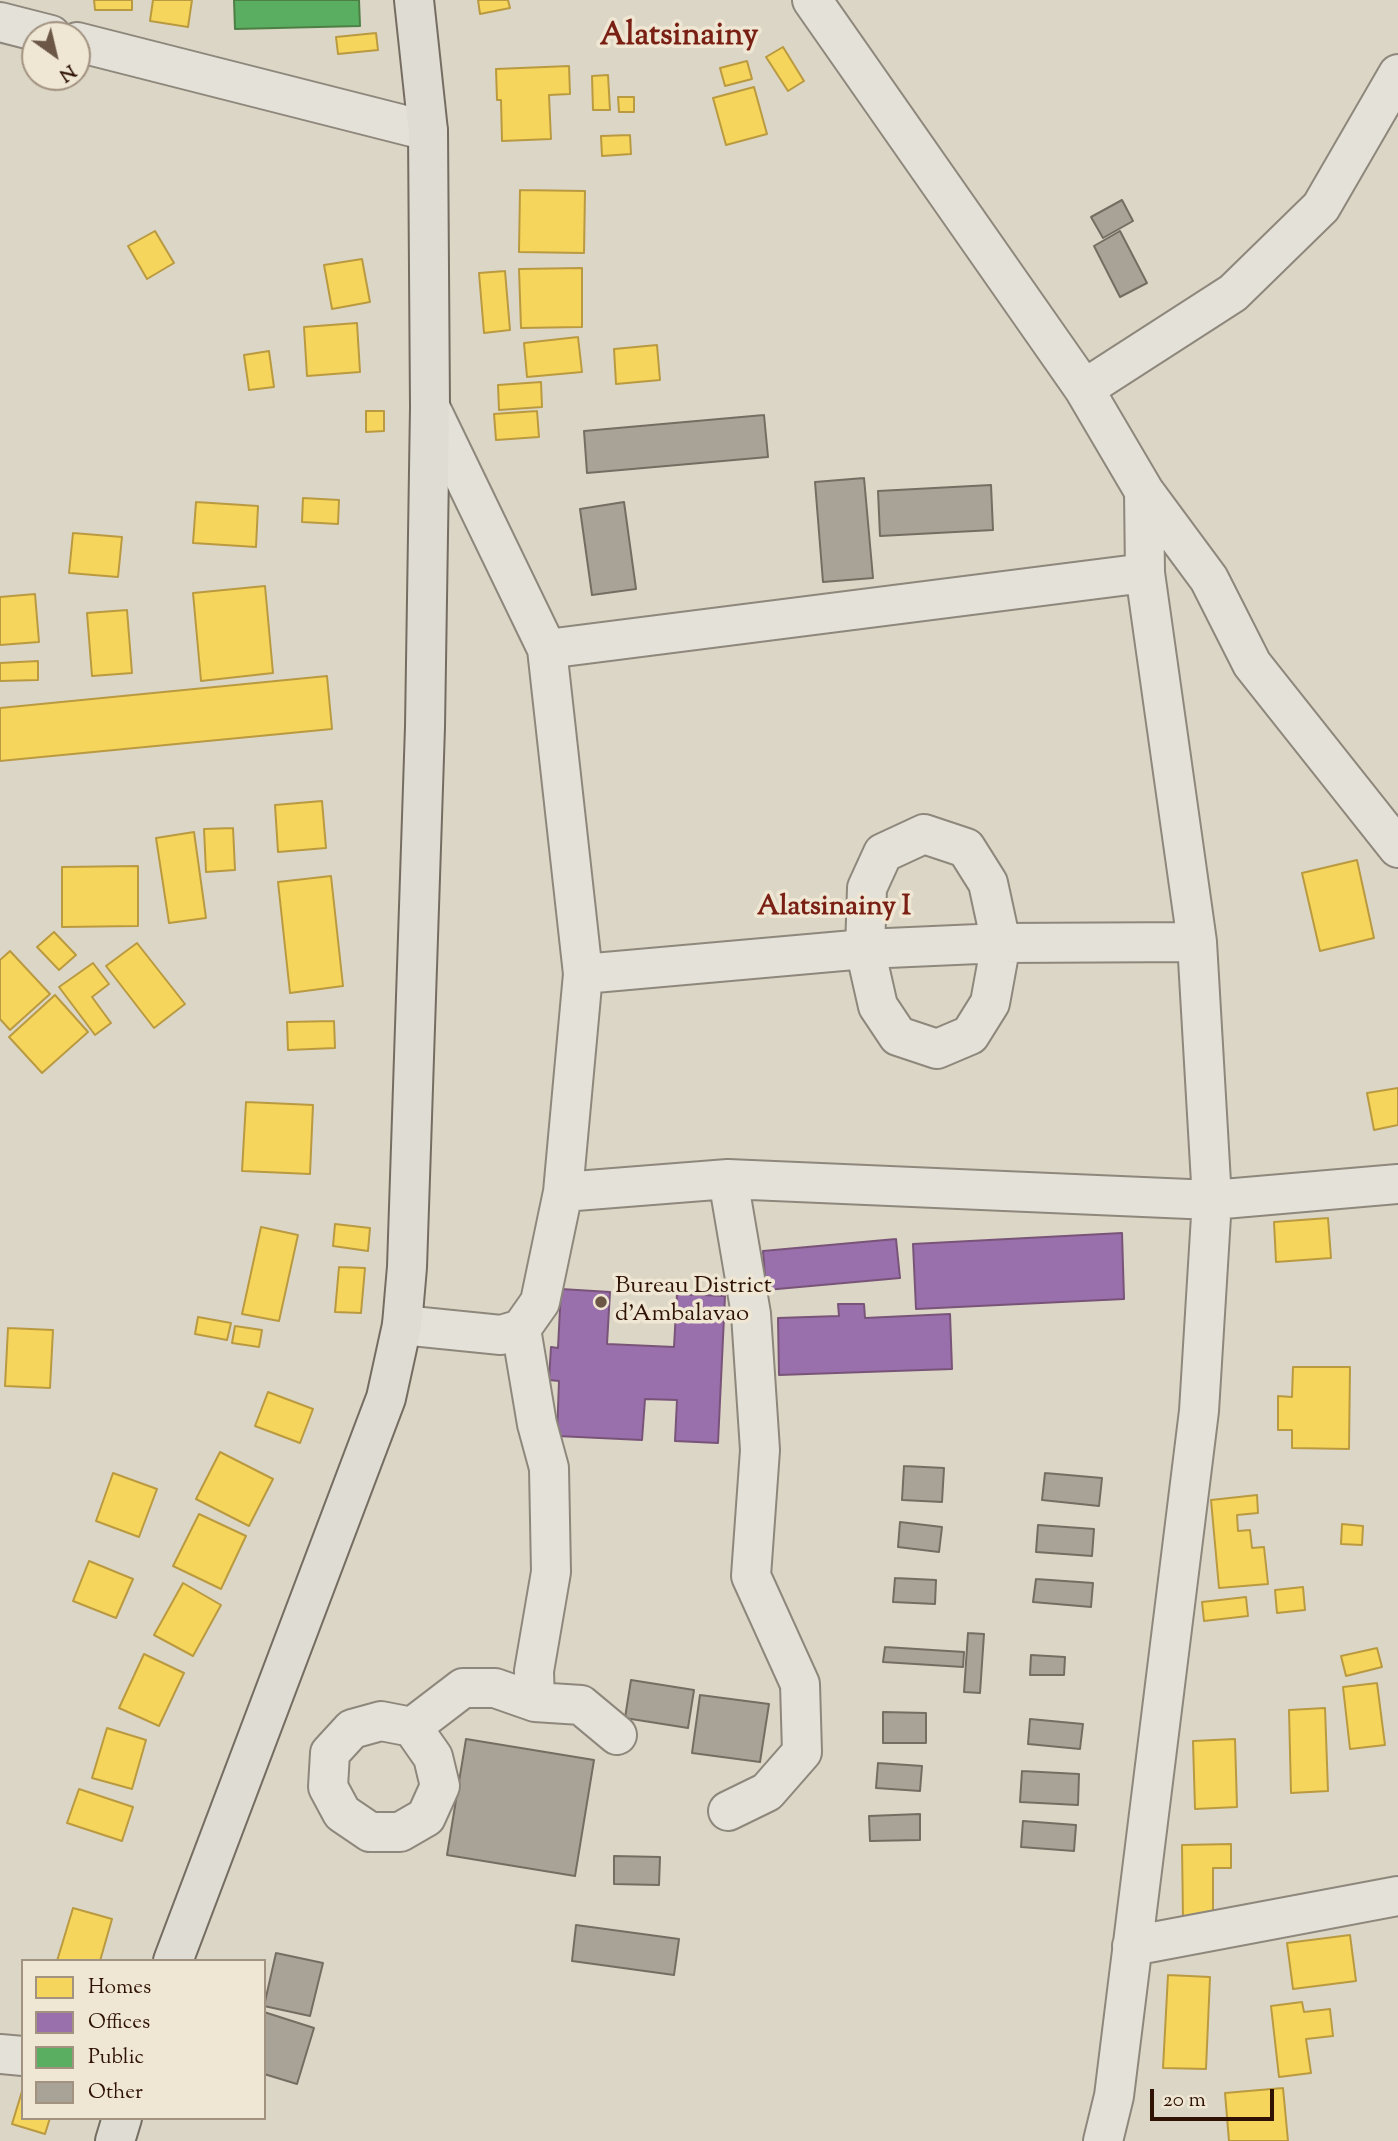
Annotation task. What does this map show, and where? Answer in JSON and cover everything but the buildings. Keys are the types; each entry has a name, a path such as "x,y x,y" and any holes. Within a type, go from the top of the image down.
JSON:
{"main road":[{"path":"174,1959 386,1398 402,1325 407,1267 425,741 430,407 428,131 414,0"},
{"path":"115,2141 121,2120"}],"street":[{"path":"812,0 1084,389 1144,491 1209,579 1252,664 1398,848"},
{"path":"0,22 21,27"},
{"path":"91,46 428,131"},
{"path":"1084,389 1233,293 1321,207 1398,74"},
{"path":"402,1325 501,1335 521,1329 540,1302 563,1192 583,974 547,649 430,407"},
{"path":"1103,2141 1114,2096 1199,1411 1212,1200 1197,942 1144,573 1144,491"},
{"path":"547,649 1144,573"},
{"path":"924,834 966,848 988,883 1002,943 990,1003 970,1035 937,1049 898,1036 878,1006 865,949 867,888 883,853 924,834"},
{"path":"583,974 865,949 1002,943 1197,942"},
{"path":"563,1192 728,1179 1212,1200 1398,1184"},
{"path":"728,1179 751,1314 760,1450 751,1576 800,1685 802,1752 767,1792 728,1811"},
{"path":"521,1329 537,1424 549,1468 551,1572 534,1671 535,1702"},
{"path":"412,1727 463,1688 495,1688 535,1702 581,1705 617,1735"},
{"path":"1132,1946 1398,1896"},
{"path":"0,2053 21,2056"}],"place":[{"name":"Bureau District d'Ambalavao","path":"601,1302"}],"district":[{"name":"Alatsinainy","path":"679,39"},
{"name":"Alatsinainy I","path":"834,909"}]}
